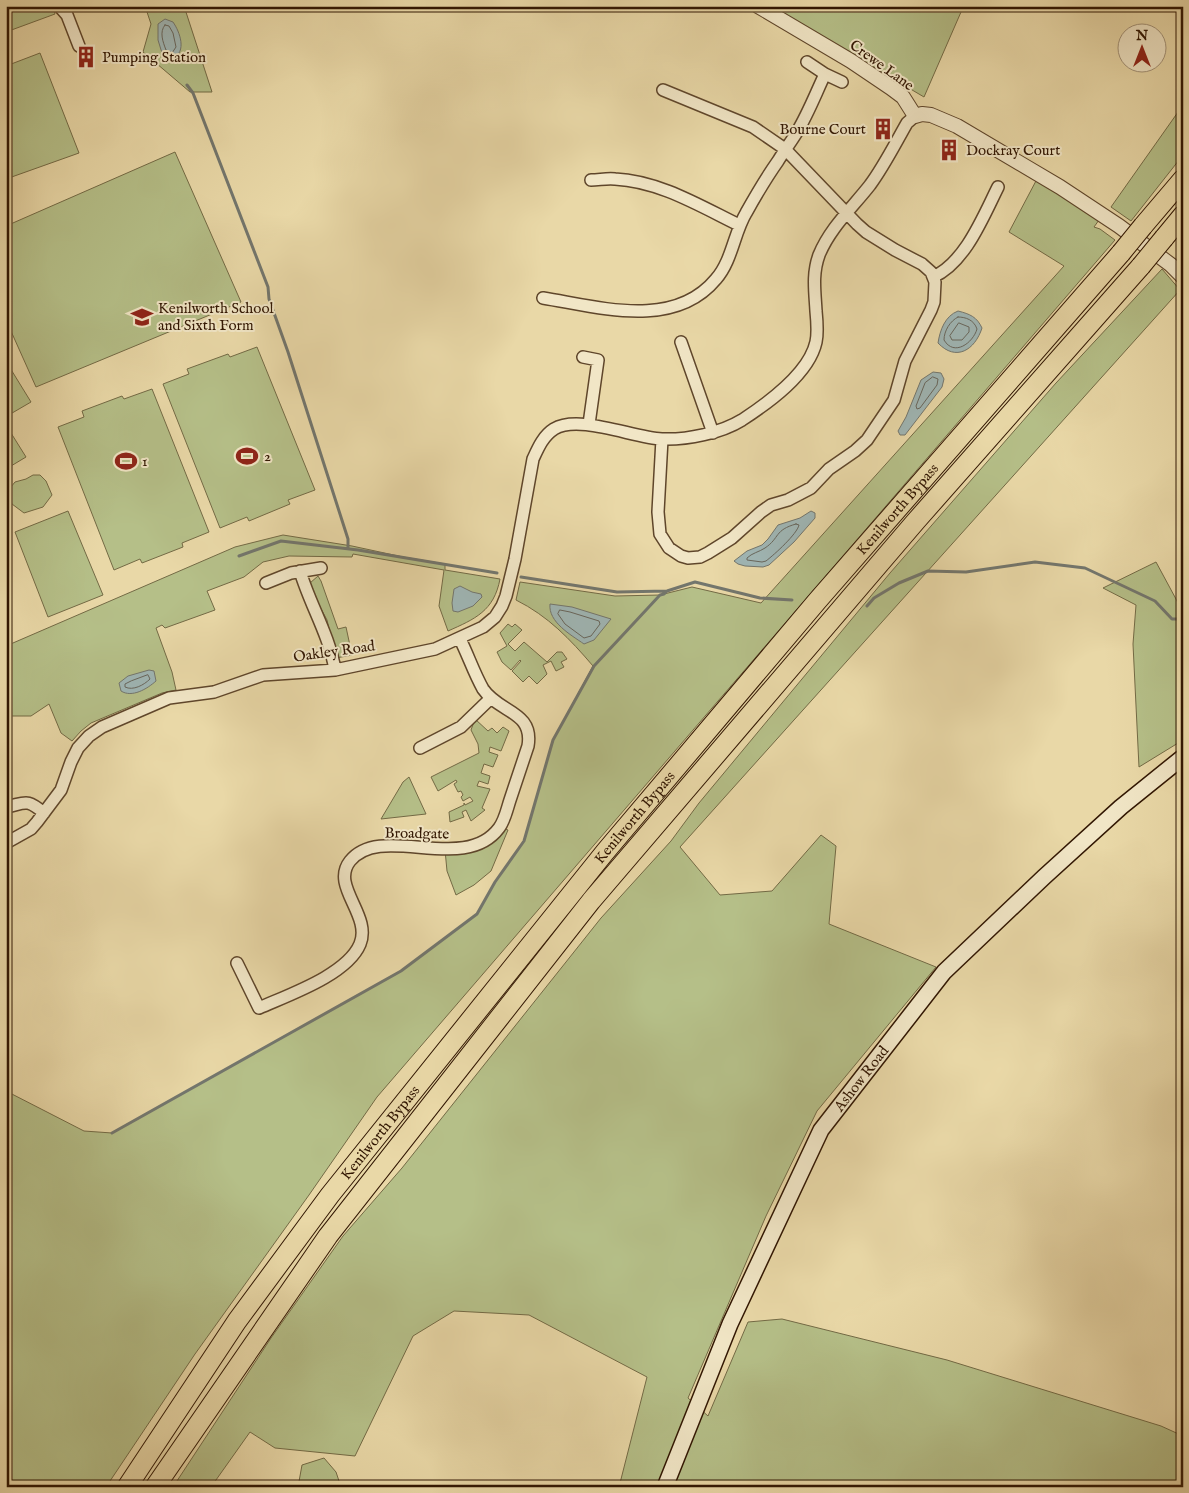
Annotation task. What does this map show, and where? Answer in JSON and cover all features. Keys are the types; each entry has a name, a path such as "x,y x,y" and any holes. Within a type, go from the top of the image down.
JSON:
{"highway":[{"name":"Kenilworth Bypass","path":"127,1487 237,1321 330,1195 599,860 818,600 1121,254 1183,179"},
{"name":"Kenilworth Bypass","path":"155,1487 328,1236 591,901 916,521 1141,266 1183,215"}],"main road":[{"name":"Ashow Road","path":"665,1487 730,1324 821,1130 944,972 1114,813 1183,758"}],"street":[{"path":"59,6 67,15 79,46"},
{"name":"Crewe Lane","path":"758,6 851,61 891,88 903,98 914,116"},
{"path":"806,62 842,82"},
{"path":"544,298 577,299 610,309 646,311 670,308 688,301 704,290 724,267 739,225 765,179 797,133 825,74"},
{"path":"662,440 658,512 660,534 665,544 675,553 688,558 700,557 732,538 761,512 811,488 829,469 868,440 894,400 905,361 931,310 935,289 933,277 922,264 866,232 785,149 754,126 663,90"},
{"path":"583,357 598,360 589,424 662,440 713,433 740,421 772,398 801,372 808,362 816,341 814,288 819,256 828,237 871,183 907,123 914,116 922,114 931,115 957,126 1060,187 1119,226 1183,277"},
{"path":"591,180 614,179 642,183 670,193 739,225"},
{"path":"933,277 949,268 962,252 998,187"},
{"path":"681,342 713,433"},
{"name":"Oakley Road","path":"6,844 31,828 61,790 78,748 89,736 102,727 169,698 214,692 263,674 335,670 435,649 483,627 495,618 502,606 516,559 534,459 539,445 556,428 566,425 589,424"},
{"path":"266,583 300,571 321,568"},
{"path":"300,571 305,589 326,634 335,670"},
{"name":"Broadgate","path":"237,963 259,1008 311,985 328,975 352,956 360,943 361,921 348,891 345,877 345,869 350,861 370,849 392,845 408,845 437,850 462,848 484,842 500,827 530,736 523,720 491,698 483,688 460,639"},
{"path":"420,748 460,727 491,698"},
{"path":"6,808 20,802 29,803 40,817"}],"green space":[{"path":"6,6 48,6 55,14 6,32"},
{"path":"145,6 184,6 212,92 190,92 143,52 151,24"},
{"path":"770,6 968,6 961,12 924,97"},
{"path":"40,53 79,153 6,179 6,66"},
{"path":"1183,105 1183,155 1131,221 1111,207"},
{"path":"175,152 241,302 36,387 6,320 6,226"},
{"path":"1037,179 1099,220 1094,227 1115,240 377,1097 195,1354 106,1487 6,1487 6,1091 84,1131 112,1133 401,971 477,914 495,882 524,841 553,740 593,666 558,629 528,606 516,600 520,582 615,596 660,595 692,587 761,603 1064,266 1009,232"},
{"path":"1162,269 1180,290 680,847 720,895 772,891 821,835 836,846 829,924 936,967 817,1111 766,1216 688,1398 708,1416 748,1322 782,1319 947,1360 1161,1426 1183,1436 1183,1487 619,1487 647,1377 529,1315 454,1311 413,1336 355,1456 275,1448 250,1432 211,1487 173,1487 271,1338 343,1236 402,1168 601,918 671,841 699,803 890,573 1056,383"},
{"name":"2","path":"257,347 315,490 288,500 290,504 249,521 247,517 220,528 163,384 189,374 187,369 228,354 230,357"},
{"path":"6,363 31,402 7,416"},
{"name":"1","path":"152,389 209,532 182,543 183,547 142,563 140,559 114,570 58,427 84,417 82,411 122,396 124,399"},
{"path":"6,425 26,457 6,469"},
{"path":"33,475 40,475 46,481 52,495 43,507 24,513 12,504 6,493 15,482"},
{"path":"68,511 103,595 48,617 15,532"},
{"path":"283,535 445,564 445,570 500,579 493,599 482,612 475,618 448,631 439,606 444,570 353,554 352,557 289,556 263,562 244,577 207,591 215,610 165,628 162,625 156,628 172,672 176,690 162,693 91,723 72,741 61,733 49,704 31,716 6,716 6,646 235,547"},
{"path":"1156,562 1183,612 1183,740 1139,767 1133,644 1136,605 1103,588"},
{"path":"318,576 338,629 346,627 352,655 336,658 327,620 310,588 310,583"},
{"path":"508,624 512,627 515,624 522,630 508,644 515,651 524,642 547,662 557,652 562,652 567,659 561,662 564,667 556,671 551,661 543,665 547,674 537,684 529,676 523,682 512,671 521,661 511,670 502,662 497,652 507,646 500,633"},
{"path":"475,719 488,731 492,728 497,733 503,727 509,731 501,751 490,747 489,752 498,755 493,767 484,764 481,773 490,776 488,784 479,781 477,786 490,789 482,808 485,810 471,821 466,810 462,812 464,817 450,822 449,812 464,805 464,803 465,805 473,801 470,797 463,801 461,791 458,792 454,784 457,782 456,780 438,791 431,777 479,753 478,744 471,730"},
{"path":"409,777 426,814 381,819 403,782"},
{"path":"500,827 508,830 491,871 474,885 456,895 447,871 445,850 462,848"},
{"path":"324,1458 336,1472 341,1487 298,1487 302,1465"}],"water":[{"path":"165,19 173,22 181,42 180,51 173,58 162,53 158,40 158,24"},
{"path":"958,311 973,316 982,328 979,336 970,347 964,351 951,352 938,343 946,320"},
{"path":"933,372 941,373 944,379 942,387 905,435 900,435 898,431 906,417 921,380"},
{"path":"811,511 815,513 815,518 794,542 769,565 763,567 745,566 734,561 747,551 762,545 778,525 800,518"},
{"path":"460,586 481,594 482,597 473,606 458,612 453,611 452,603 454,589"},
{"path":"550,604 572,607 611,619 594,640 584,644 556,622 550,611"},
{"path":"149,670 154,671 156,681 144,690 130,694 121,691 119,683 128,676"}],"waterway":[{"path":"187,85 193,93 268,287 269,299 348,539 348,548"},
{"path":"239,556 281,541 358,550 497,573"},
{"path":"867,606 874,598 899,583 928,571 966,572 1035,562 1085,568 1155,601 1172,619 1183,619"},
{"path":"521,577 617,592 667,591 695,582 760,598 792,600"},
{"path":"112,1133 401,971 477,914 495,882 524,841 553,740 594,666 660,595 667,591"}],"place":[{"name":"Pumping Station","path":"86,57"},
{"name":"Bourne Court","path":"883,129"},
{"name":"Dockray Court","path":"949,150"},
{"name":"Kenilworth School and Sixth Form","path":"142,317"},
{"name":"2","path":"247,456"},
{"name":"1","path":"126,461"}]}
